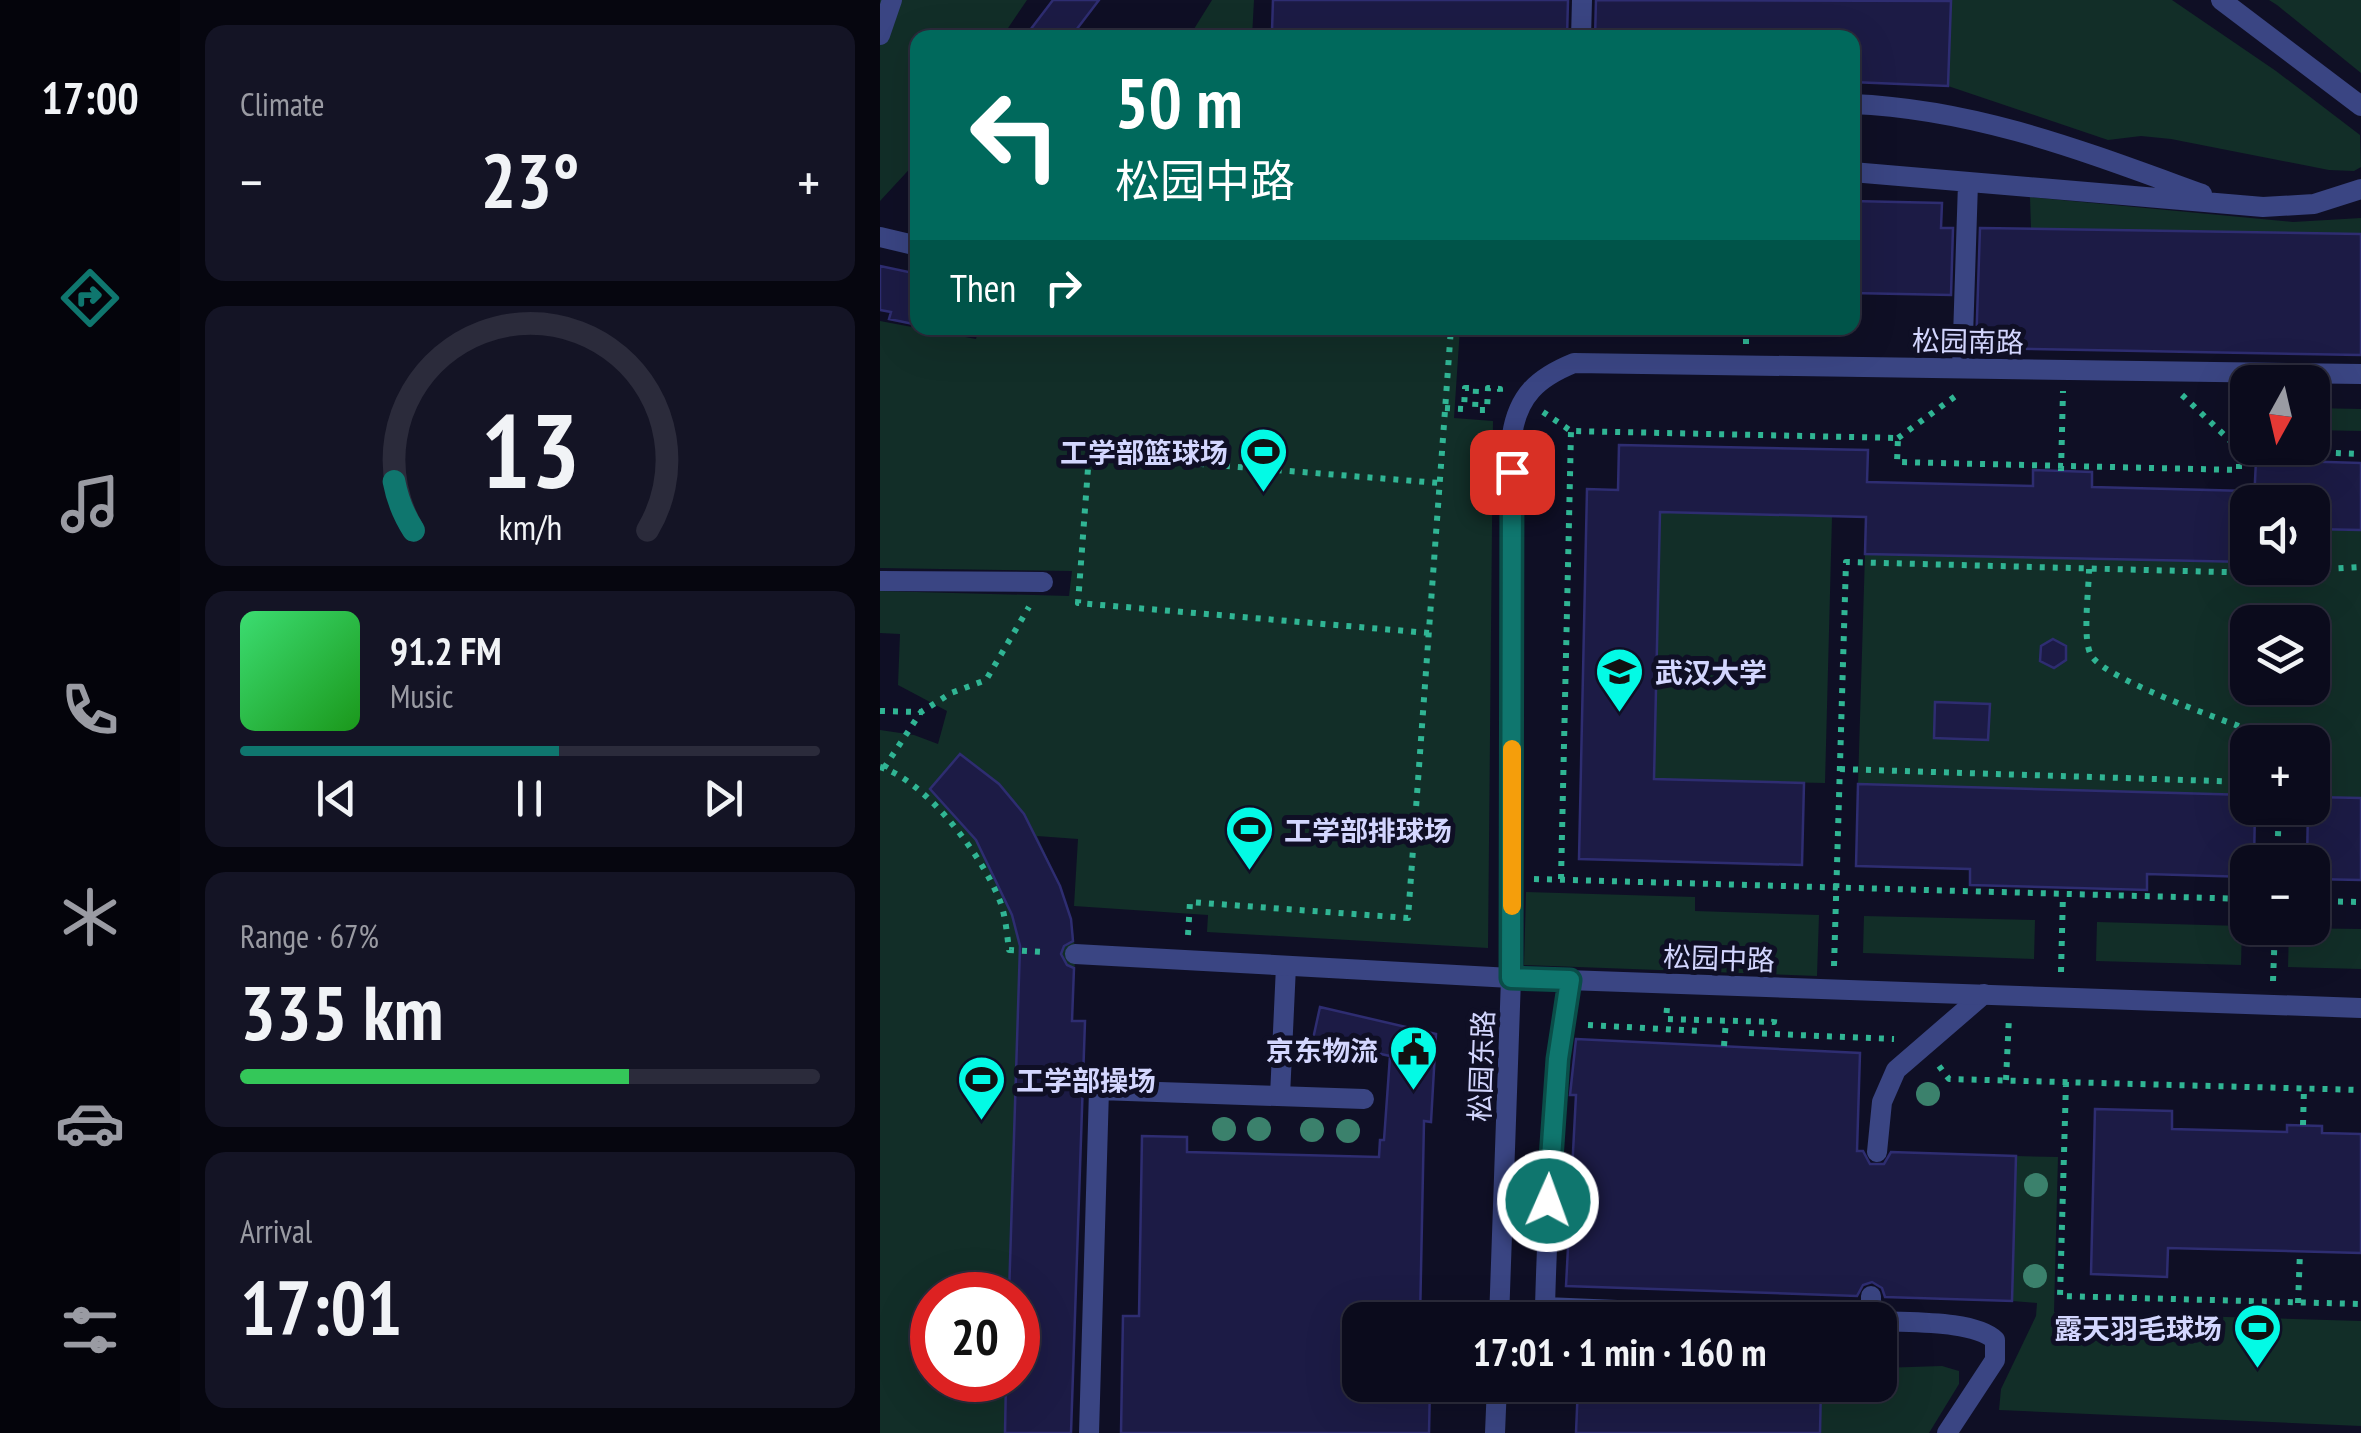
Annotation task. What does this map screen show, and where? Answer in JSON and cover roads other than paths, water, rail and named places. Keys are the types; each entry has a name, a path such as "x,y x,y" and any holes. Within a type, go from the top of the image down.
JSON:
{"street":[{"path":"880,36 892,0"},
{"path":"1581,30 1582,0"},
{"path":"2221,0 2361,106"},
{"path":"1860,105 1929,109 2040,137 2230,205"},
{"path":"1860,173 2263,207 2314,204 2361,188"},
{"path":"1962,368 1968,182"},
{"path":"880,236 910,244"},
{"name":"松园南路","path":"1516,413 1522,398 1552,374 1574,363 2361,374"},
{"name":"松园东路","path":"1500,1302 1511,978 1512,435 1516,413"},
{"path":"880,581 1043,582"},
{"name":"松园中路","path":"1075,954 1511,978 2361,1008"},
{"path":"1280,1096 1286,966"},
{"path":"1545,1302 1548,1165 1570,980"},
{"path":"1877,1152 1882,1102 1896,1070 1984,994"},
{"path":"1089,1433 1099,1090 1364,1099"},
{"path":"1871,1296 1871,1302"},
{"path":"1897,1322 1986,1332 1995,1340 1995,1360 1952,1432"},
{"path":"1495,1433 1496,1402"}],"place":[{"name":"工学部篮球场","path":"1263,494"},
{"name":"武汉大学","path":"1620,714"},
{"name":"工学部排球场","path":"1249,872"},
{"name":"京东物流","path":"1413,1092"},
{"name":"工学部操场","path":"981,1122"},
{"name":"露天羽毛球场","path":"2257,1370"}]}
